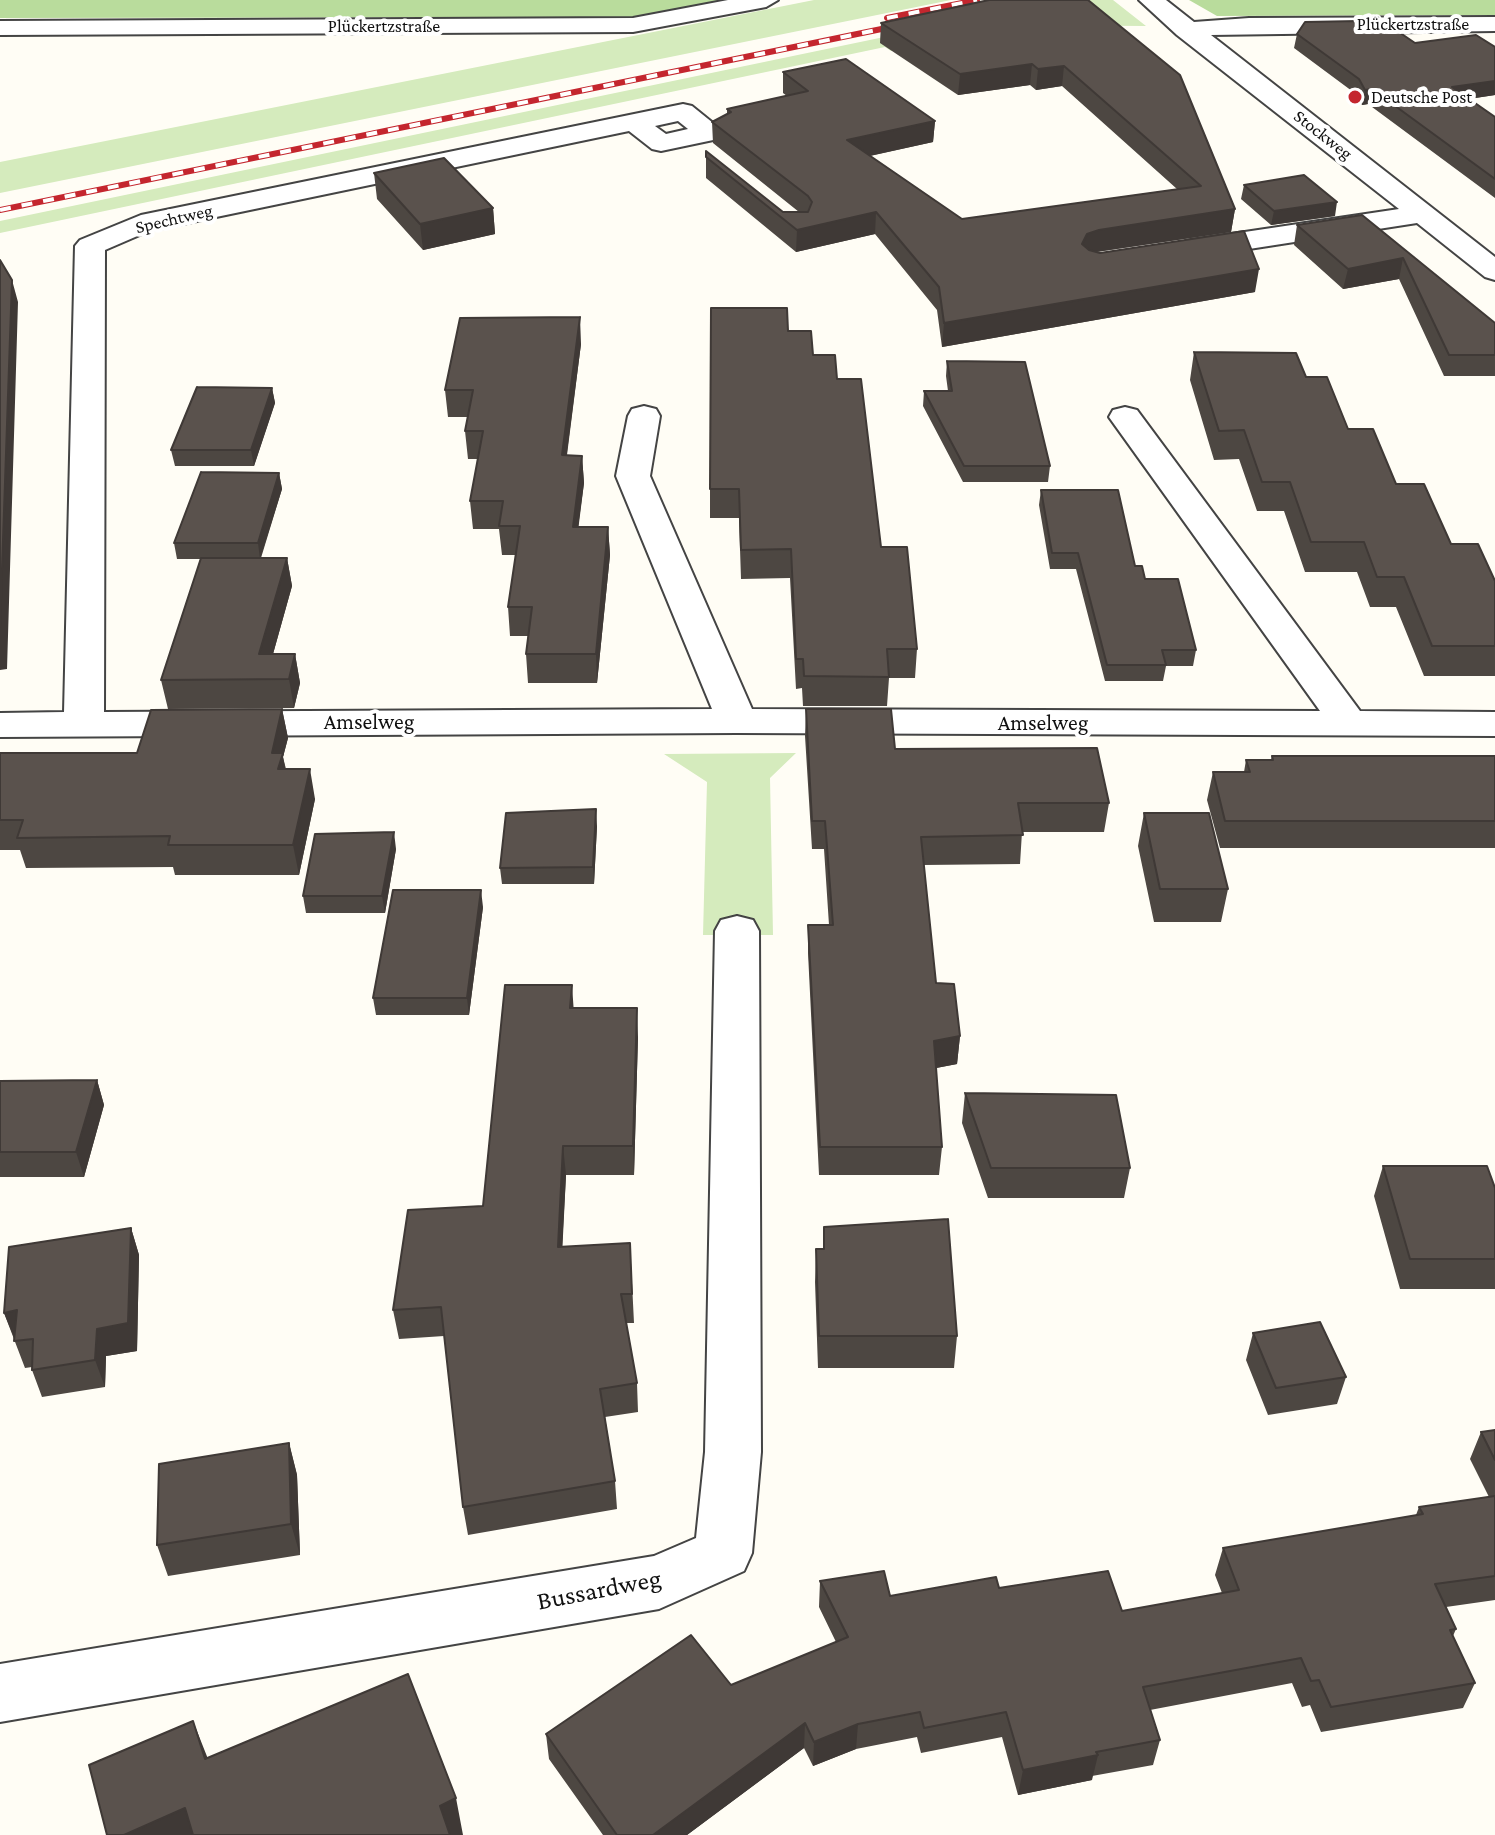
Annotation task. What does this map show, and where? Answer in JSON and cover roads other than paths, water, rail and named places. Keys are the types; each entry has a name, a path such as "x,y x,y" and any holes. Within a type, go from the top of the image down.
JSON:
{"street":[{"name":"Plückertzstraße","path":"0,28 633,25 766,0"},
{"name":"Stockweg","path":"1151,0 1495,271"},
{"name":"Plückertzstraße","path":"1186,30 1249,25 1495,24"},
{"name":"Spechtweg","path":"84,724 90,246 141,224 683,112 709,133 685,138 710,157"},
{"path":"1159,254 1421,214"},
{"path":"644,416 633,476 737,721"},
{"path":"1125,417 1350,725"},
{"name":"Amselweg","path":"0,725 737,721 1495,724"},
{"name":"Bussardweg","path":"0,1693 659,1582 723,1553 733,1452 737,931"}],"railway":[{"path":"887,18 977,0"},
{"path":"0,210 901,25"}],"place":[{"name":"Deutsche Post","path":"1355,97"}]}
